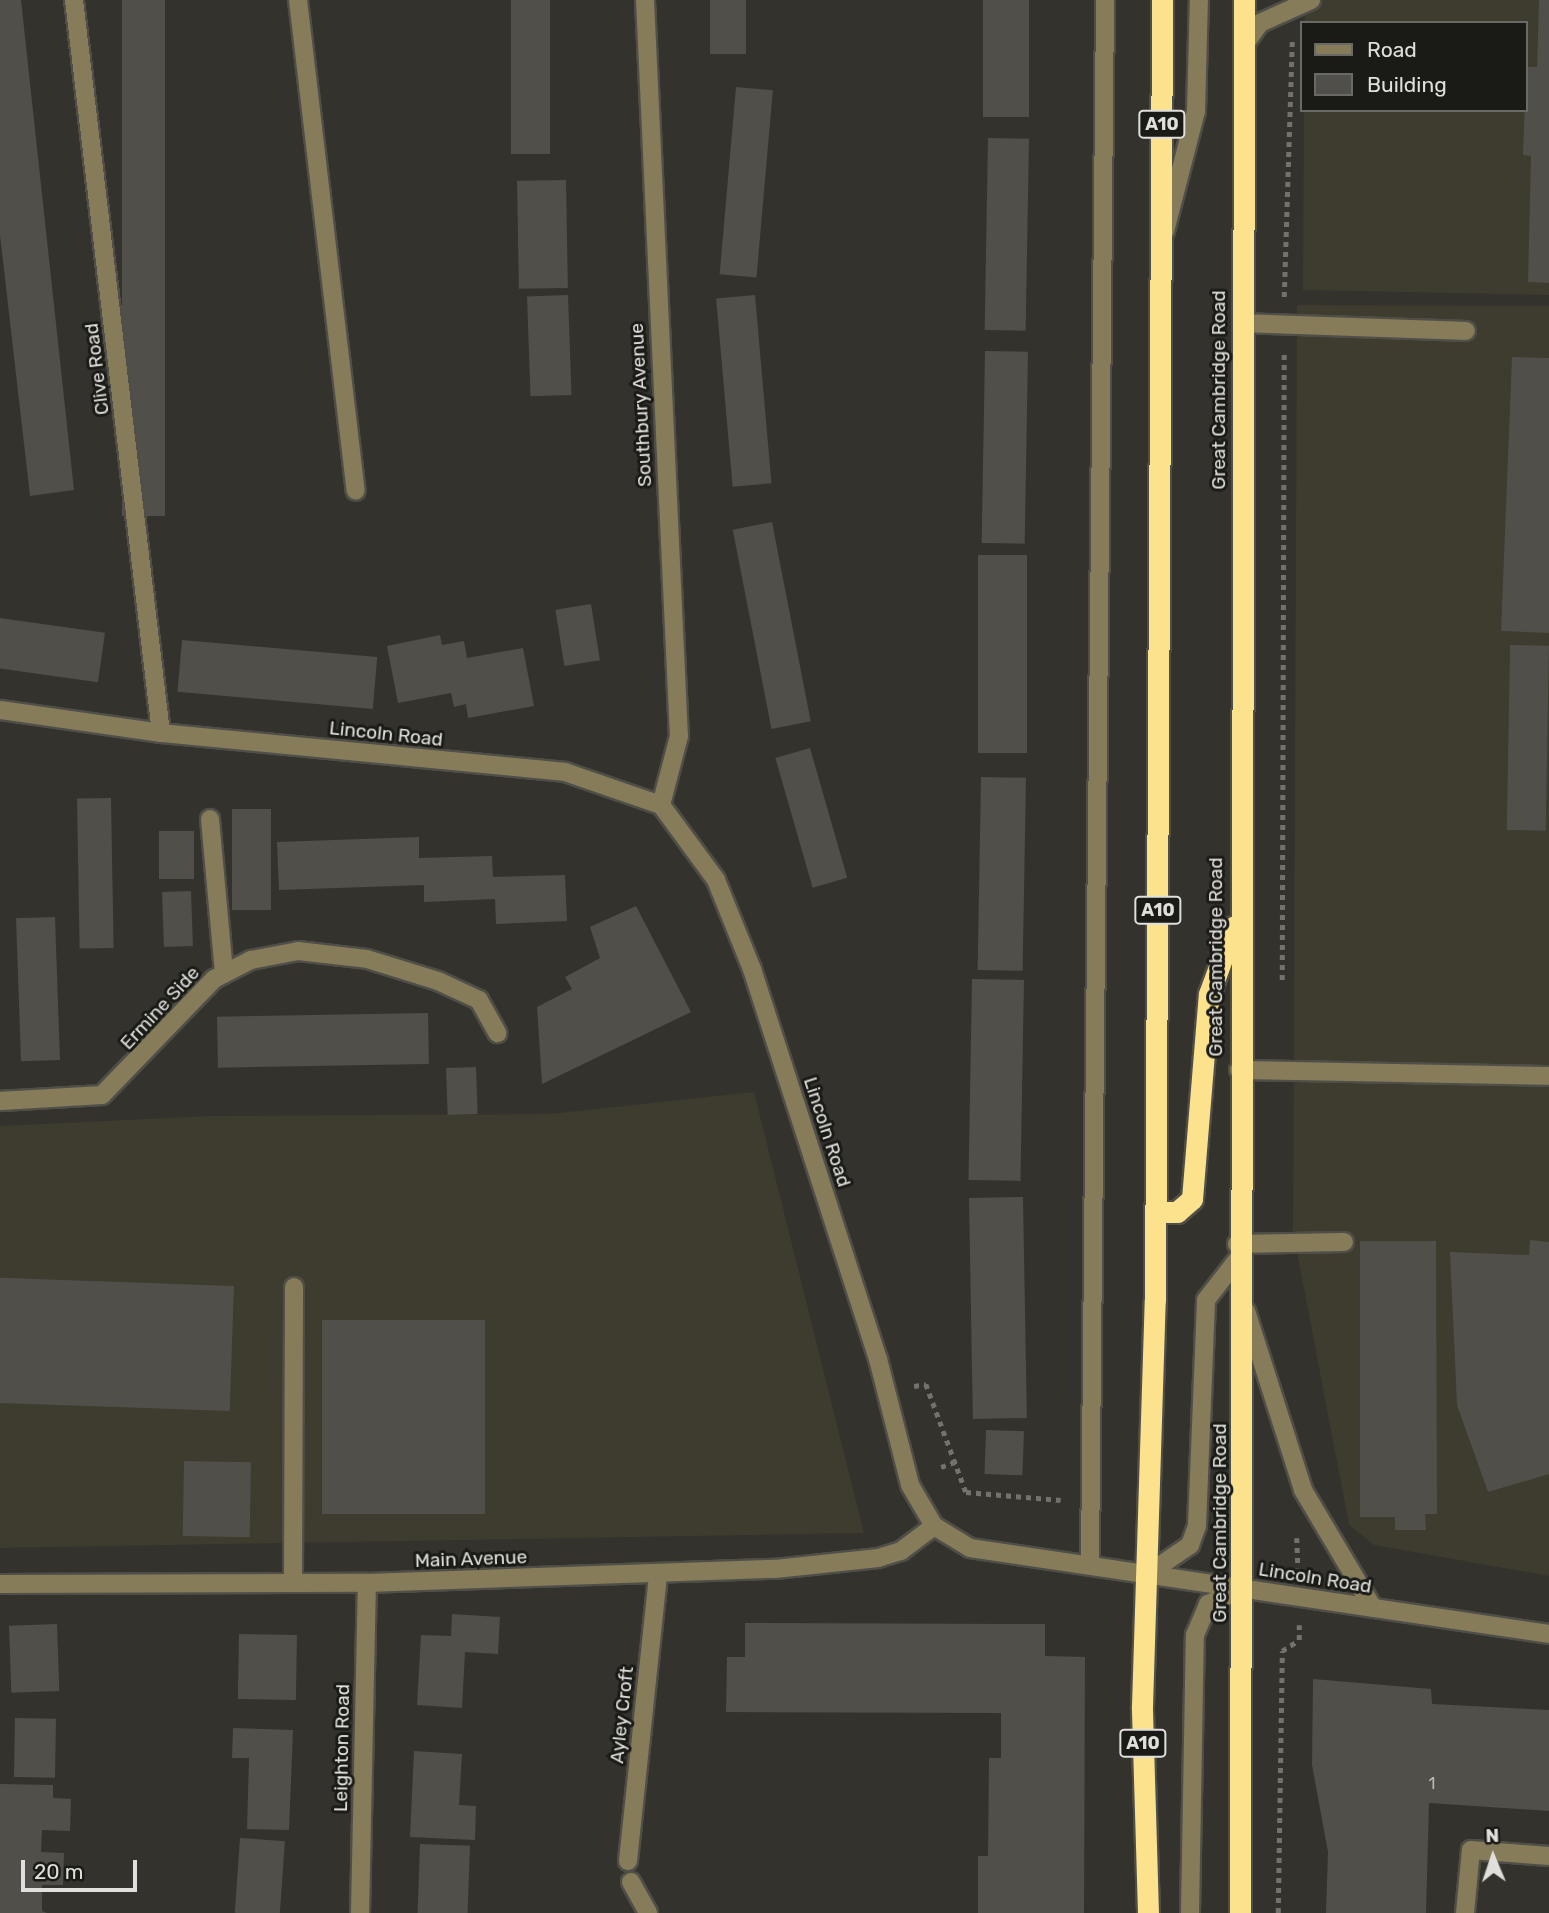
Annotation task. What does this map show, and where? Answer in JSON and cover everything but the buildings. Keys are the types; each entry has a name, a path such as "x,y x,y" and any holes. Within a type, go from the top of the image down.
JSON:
{"highway":[{"name":"A10","path":"1148,1913 1143,1706 1149,1573 1156,1212 1162,0"},
{"name":"Great Cambridge Road","path":"1240,1913 1246,1311 1237,1252 1244,0"},
{"path":"1156,1212 1177,1212 1192,1199 1209,994 1239,911"}],"street":[{"name":"Clive Road","path":"74,0 161,733"},
{"path":"298,0 356,491"},
{"name":"Southbury Avenue","path":"645,0 679,736 661,805"},
{"path":"1090,1564 1105,0"},
{"path":"1161,248 1196,111 1199,0"},
{"path":"1244,45 1260,23 1311,0"},
{"path":"1242,323 1466,331"},
{"name":"Lincoln Road","path":"0,710 161,733 565,772 661,805 716,880 752,969 878,1359 910,1485 933,1526 970,1548 1549,1634"},
{"path":"210,818 224,972"},
{"name":"Ermine Side","path":"0,1101 102,1095 224,972 298,951 367,958 479,1000 497,1033"},
{"path":"1239,1070 1549,1076"},
{"path":"1149,1573 1189,1545 1196,1526 1206,1300 1237,1252 1344,1242"},
{"path":"293,1581 294,1287"},
{"path":"1246,1311 1303,1490 1373,1608"},
{"name":"Main Avenue","path":"0,1584 293,1581 367,1583 658,1574 858,1563 901,1551 933,1526"},
{"name":"Ayley Croft","path":"628,1861 658,1574"},
{"name":"Leighton Road","path":"360,1913 367,1583"},
{"name":"A10","path":"1190,1913 1195,1635 1208,1604 1243,1589"},
{"path":"1465,1913 1471,1850 1549,1856"},
{"path":"631,1882 648,1913"}],"path":[{"path":"1284,292 1292,24"},
{"path":"1282,980 1284,346"},
{"path":"926,1384 966,1492 974,1497 1055,1504"},
{"path":"941,1467 955,1462"},
{"path":"1270,1650 1282,1651 1299,1640"},
{"path":"1278,1913 1282,1651"}],"shaded area":[{"path":"1305,0 1549,0 1549,295 1303,290 1304,112 1528,112 1528,21 1305,21"},
{"path":"1297,305 1549,306 1549,1576 1374,1545 1349,1525 1293,1231"},
{"path":"754,1092 864,1533 0,1548 0,1126 210,1116 549,1114"}]}
